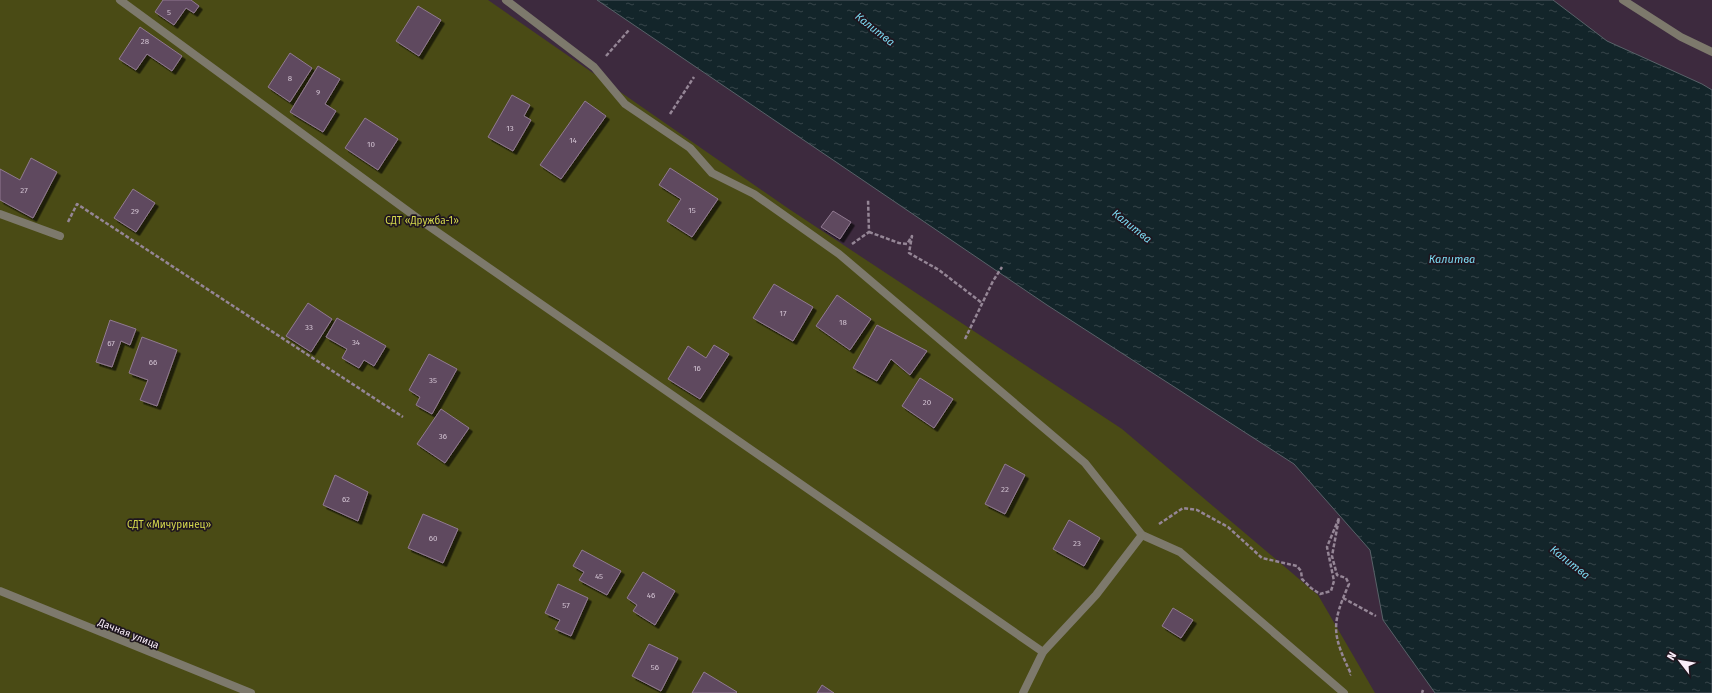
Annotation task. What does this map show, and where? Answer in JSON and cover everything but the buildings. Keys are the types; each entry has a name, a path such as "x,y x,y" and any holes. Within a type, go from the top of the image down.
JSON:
{"lane":[{"path":"120,0 420,220 1043,652"},
{"path":"506,0 594,67 625,104 690,148 712,173 754,194 839,254 1085,463 1142,535 1180,552 1344,693"},
{"path":"1623,0 1681,37 1712,52"},
{"path":"0,214 60,236"},
{"path":"1023,693 1043,652 1096,595 1142,535"},
{"name":"Дачная улица","path":"0,591 251,693"}],"path":[{"path":"607,56 629,30"},
{"path":"679,100 694,77"},
{"path":"868,199 869,232"},
{"path":"60,236 77,204 403,417"},
{"path":"839,254 869,232"},
{"path":"869,232 899,243 907,244 912,236 909,252 939,270 982,303"},
{"path":"958,354 982,303 1002,267"},
{"path":"1142,535 1183,508 1197,510 1228,527 1262,558 1297,566 1301,571 1302,579 1320,594 1331,591 1334,581 1327,547 1340,518 1332,556 1337,575 1346,578 1349,584 1335,623 1335,638 1351,674 1347,679"},
{"path":"1343,598 1376,616"}],"green space":[{"name":"СДТ «Дружба-1»","path":"0,0 488,0 789,209 1122,429 1318,595 1375,693 0,693"}],"water":[{"name":"Калитва","path":"597,0 1553,0 1607,41 1702,84 1712,90 1712,693 1435,693 1383,620 1370,550 1294,464 1047,305"}],"park label":[{"name":"СДТ «Мичуринец»","path":"169,524"}]}
